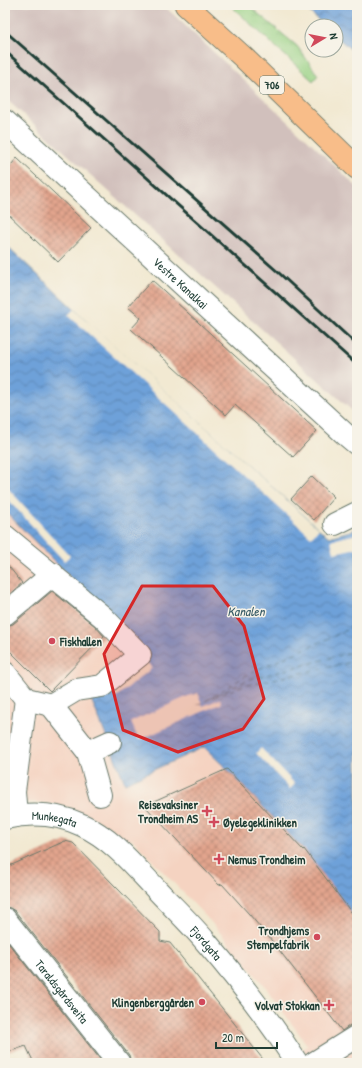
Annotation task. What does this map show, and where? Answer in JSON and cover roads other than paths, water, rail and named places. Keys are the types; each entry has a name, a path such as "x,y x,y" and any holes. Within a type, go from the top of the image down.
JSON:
{"highway":[{"name":"706","path":"186,5 243,57 357,168"}],"street":[{"name":"Vestre Kanalkai","path":"5,121 357,444"},
{"path":"335,524 357,513"},
{"path":"5,536 53,574 103,617 140,654 102,686 76,690 51,705"},
{"path":"5,614 53,574"},
{"path":"5,674 26,699 51,705 88,752 100,795"},
{"path":"10,817 26,699"},
{"path":"88,752 110,742"},
{"name":"Munkegata","path":"10,817 43,815 65,819 83,826 101,836"},
{"name":"Fjordgata","path":"101,836 118,848 205,941 273,1026 298,1063"},
{"name":"Taraldsgårdsveita","path":"5,919 119,1063"},
{"path":"314,1063 357,1036"}],"water":[{"path":"302,5 357,5 357,55 344,43 344,18 316,18"},
{"name":"Kanalen","path":"5,244 93,327 319,529 329,537 357,529 357,920 302,848 204,747 125,783 91,699 145,657 5,511"}],"railway":[{"path":"5,31 279,273 357,345"},
{"path":"5,51 357,365"}],"place":[{"name":"Fiskhallen","path":"52,641"},
{"name":"Reisevaksiner Trondheim AS","path":"207,811"},
{"name":"Øyelegeklinikken","path":"214,822"},
{"name":"Nemus Trondheim","path":"219,859"},
{"name":"Trondhjems Stempelfabrik","path":"317,937"},
{"name":"Klingenberggården","path":"202,1002"},
{"name":"Volvat Stokkan","path":"329,1005"}]}
